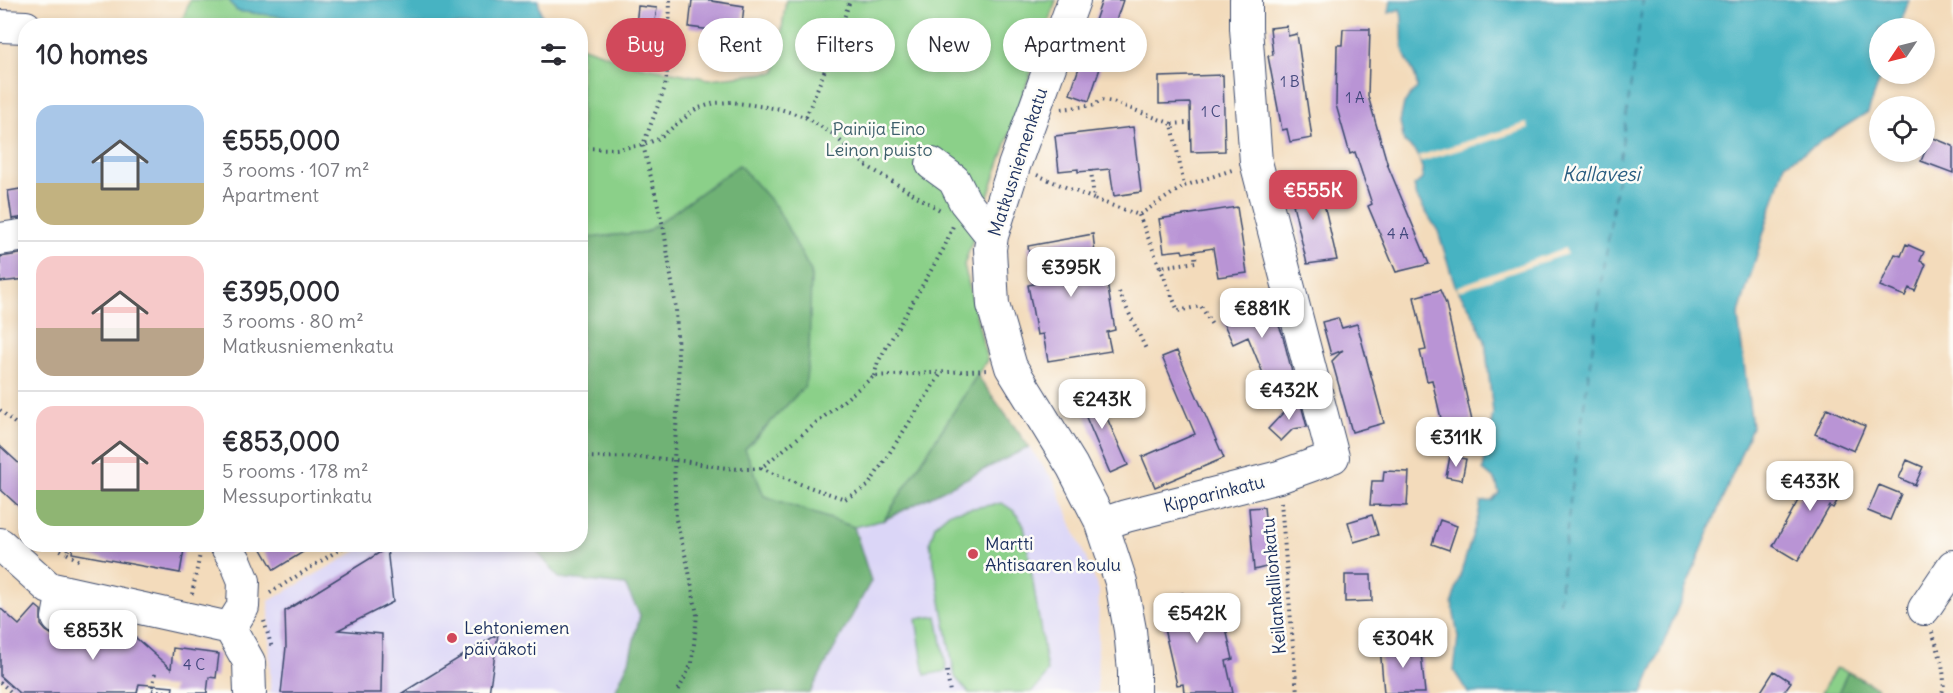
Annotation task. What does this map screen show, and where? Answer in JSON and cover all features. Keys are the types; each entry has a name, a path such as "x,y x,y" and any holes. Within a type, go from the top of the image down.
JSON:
{"street":[{"name":"Matkusniemenkatu","path":"1074,0 1014,166 992,236 990,249 993,305 1011,367 1072,466 1102,524 1121,582 1130,630 1134,693"},
{"path":"1246,0 1256,162"},
{"path":"0,26 18,27"},
{"name":"Kipparinkatu","path":"1102,524 1125,516 1279,477 1329,458 1256,162"},
{"path":"932,164 954,180 965,202 992,236"},
{"path":"0,239 18,236"},
{"path":"0,544 49,588 61,605 237,618"},
{"path":"221,552 236,562 244,581 237,618 249,662 250,693"},
{"path":"1924,609 1953,566"}],"path":[{"path":"670,0 665,87 643,145 664,230 676,309 679,383 674,460 675,520 688,566 697,615 692,663 676,693"},
{"path":"806,117 837,40 850,0"},
{"path":"1057,110 1095,105 1101,100 1113,102 1172,124 1187,123"},
{"path":"588,148 616,149 643,145 658,139 696,109 715,103 731,102 780,109 806,117 833,134 865,165 947,214"},
{"path":"1172,124 1184,186"},
{"path":"1139,215 1184,186 1256,162"},
{"path":"1090,170 1094,199"},
{"path":"1035,175 1139,215 1178,310 1201,306 1212,325"},
{"path":"761,468 874,376 878,362 944,248 956,220"},
{"path":"1160,267 1196,262 1194,250"},
{"path":"1119,292 1146,349"},
{"path":"874,376 1011,367"},
{"path":"588,457 674,460 721,469 761,468 845,499 868,486 942,372"},
{"path":"0,410 18,426"},
{"name":"Keilankallionkatu","path":"1279,477 1297,693"},
{"path":"192,596 211,552"},
{"path":"237,618 336,552"},
{"path":"66,553 80,561"},
{"path":"1924,609 1939,650 1944,686 1941,693"},
{"path":"947,671 950,693"},
{"path":"155,672 152,692 172,693"},
{"path":"0,682 12,693"}],"shaded area":[{"name":"Martti Ahtisaaren koulu","path":"1029,447 1054,481 1099,590 1097,693 810,693 871,582 854,527 884,520"},
{"name":"Lehtoniemen päiväkoti","path":"355,552 538,552 559,578 625,585 640,615 629,661 614,693 270,693 269,601"}],"green space":[{"path":"190,0 229,0 237,11 295,18 183,18"},
{"name":"Painija Eino Leinon puisto","path":"786,0 1056,0 1050,18 1003,18 1003,72 1031,72 964,265 987,360 884,520 854,527 764,496 745,449 805,386 811,272 796,246 739,165 646,232 588,238 588,48 606,55 606,72 672,72 709,79 783,72 783,22"},
{"path":"739,165 777,208 811,272 809,357 805,386 745,449 764,496 854,527 871,581 810,693 614,693 629,661 640,615 625,585 559,578 538,552 588,552 588,238 646,232"},
{"path":"977,375 1029,447 884,520"},
{"path":"1002,503 1014,511 1024,525 1047,671 1041,683 1031,692 969,693 955,677 930,542 935,525 950,512"},
{"path":"937,616 947,671 925,675 916,619"},
{"path":"1836,668 1848,672 1838,693 1821,693"},
{"path":"1848,672 1876,687 1880,693 1838,693"}],"water":[{"path":"229,0 538,0 544,18 295,18 237,11"},
{"name":"Kallavesi","path":"1391,0 1909,0 1903,18 1869,18 1869,84 1878,84 1874,96 1869,96 1868,112 1785,164 1738,316 1752,427 1643,693 1468,693 1454,671 1458,637 1452,602 1481,502 1492,501 1499,493 1496,481 1483,470 1493,413 1485,341 1471,310 1455,286 1438,231 1417,198 1414,186 1422,179 1423,171 1417,153 1404,142 1400,122 1404,103 1417,88 1417,82 1404,52 1400,9 1389,13"}],"pier":[{"path":"1527,123 1529,129 1420,162 1418,156"},
{"path":"1565,248 1567,254 1459,291 1456,287"}],"building":[{"path":"692,0 712,0 744,6 743,18 698,18 698,28 689,27"},
{"path":"1102,0 1123,0 1117,18 1096,18"},
{"path":"638,6 657,8 655,18 637,18"},
{"path":"1287,26 1288,36 1297,34 1312,138 1290,142 1287,129 1282,130 1268,56 1273,55 1270,28"},
{"path":"1343,29 1370,29 1368,96 1388,166 1429,264 1396,272 1368,206 1372,204 1355,152 1350,154 1336,105 1337,45 1342,45"},
{"path":"1077,72 1099,72 1089,101 1070,94"},
{"path":"1223,75 1225,151 1191,152 1190,103 1159,104 1159,77"},
{"path":"1133,127 1141,192 1114,196 1110,169 1059,171 1055,136"},
{"path":"1935,139 1953,146 1953,173 1924,162 1935,162"},
{"path":"1309,174 1312,184 1319,182 1337,260 1307,264 1293,204 1298,203 1292,178"},
{"path":"18,189 18,218 12,219 8,191"},
{"path":"1237,207 1247,273 1218,277 1213,248 1183,253 1182,250 1164,252 1159,219"},
{"path":"1093,234 1095,254 1102,253 1115,330 1107,332 1111,351 1048,361 1043,334 1037,335 1028,285 1034,284 1028,246"},
{"path":"1906,244 1924,252 1920,261 1926,264 1915,291 1909,288 1905,296 1880,286 1895,254 1901,256"},
{"path":"18,254 18,280 0,282 0,257"},
{"path":"1440,290 1446,304 1472,421 1443,427 1432,380 1427,381 1420,351 1426,350 1414,297"},
{"path":"1268,300 1282,333 1292,372 1267,383 1248,337 1233,344 1222,320"},
{"path":"1338,318 1342,328 1357,324 1384,423 1352,432 1332,361 1343,350 1331,355 1322,322"},
{"path":"1177,351 1224,458 1155,487 1142,457 1195,434 1162,357"},
{"path":"1093,387 1128,465 1110,473 1076,394"},
{"path":"1297,398 1300,401 1307,427 1293,429 1281,441 1268,429"},
{"path":"1827,408 1865,426 1854,451 1815,434"},
{"path":"0,446 18,463 18,506 0,489"},
{"path":"1450,456 1466,459 1462,480 1446,477"},
{"path":"1907,460 1923,467 1915,485 1899,478"},
{"path":"1817,466 1848,483 1833,508 1830,506 1798,561 1773,546"},
{"path":"1384,471 1409,472 1407,506 1370,505 1372,481 1383,481"},
{"path":"1879,485 1901,494 1890,520 1868,511"},
{"path":"1264,507 1270,566 1254,570 1249,508"},
{"path":"1372,515 1378,535 1354,542 1348,522"},
{"path":"1440,520 1457,526 1449,550 1432,544"},
{"path":"72,552 184,552 180,573"},
{"path":"264,552 303,552 274,570"},
{"path":"381,552 387,552 393,602 338,630 382,634 381,693 281,693 286,647 285,611"},
{"path":"1345,575 1371,575 1372,601 1345,602"},
{"path":"1183,593 1185,600 1210,595 1212,605 1220,603 1233,659 1226,661 1233,693 1184,693 1183,684 1177,685 1159,607 1164,606 1162,598"},
{"path":"36,606 41,610 41,625 54,636 65,635 76,621 128,631 171,669 173,648 219,654 216,678 209,677 207,693 172,693 173,687 139,684 137,693 19,693 0,676 0,608 19,625"},
{"path":"498,634 489,693 402,693"},
{"path":"1420,643 1425,693 1384,693 1380,647"},
{"path":"1774,671 1791,682 1783,693 1760,693"}],"ferry route":[{"path":"1559,602 1570,502 1643,0"}],"place":[{"name":"Martti Ahtisaaren koulu","path":"973,554"},
{"name":"Lehtoniemen päiväkoti","path":"452,638"}]}
